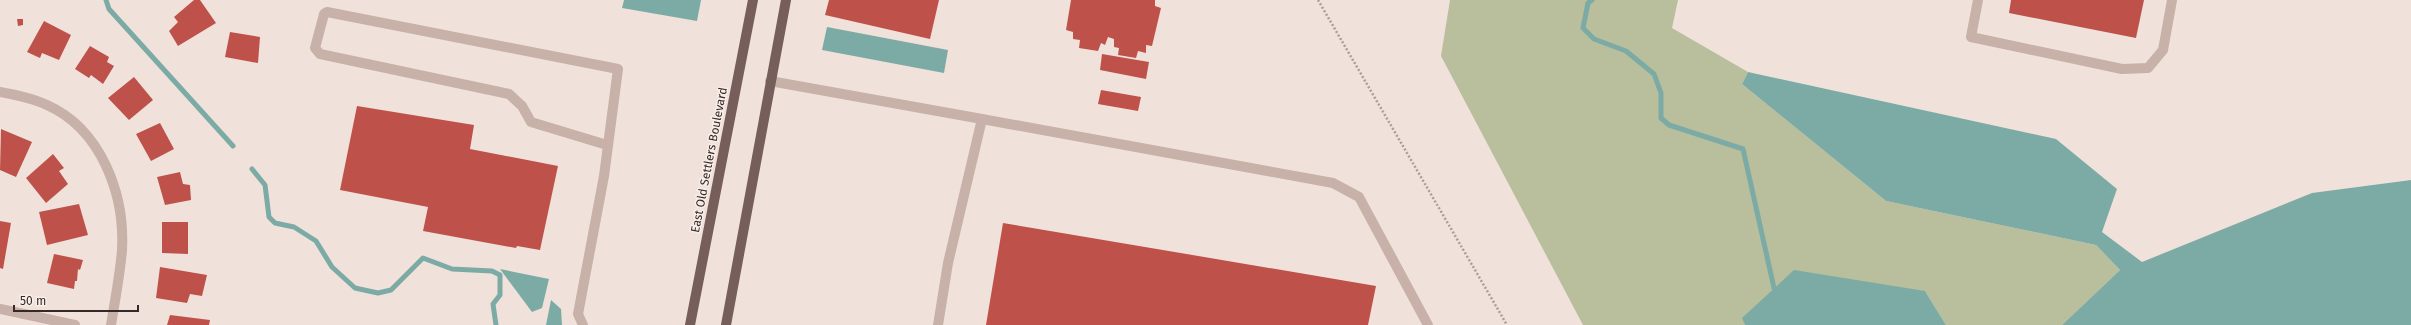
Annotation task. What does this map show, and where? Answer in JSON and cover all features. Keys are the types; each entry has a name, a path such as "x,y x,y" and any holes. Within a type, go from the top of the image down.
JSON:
{"main road":[{"name":"East Old Settlers Boulevard","path":"690,325 753,0"},
{"path":"726,325 770,80 786,0"}],"street":[{"path":"1978,0 1971,37 2122,69 2148,68 2163,50 2172,0"},
{"path":"583,325 578,314 604,176 618,69 327,12 324,14 315,48 320,54 509,94 522,106 531,122 607,145"},
{"path":"770,80 1332,183 1359,197 1428,325"},
{"path":"0,92 26,97 48,105 67,117 92,141 104,160 116,195 122,223 122,250 111,325"},
{"path":"938,325 948,263 982,120"},
{"path":"0,309 75,325"}],"path":[{"path":"1318,0 1507,325"}],"green space":[{"path":"1450,0 1678,0 1672,28 1748,72 1742,84 1886,201 2096,245 2120,270 2062,325 1946,325 1925,291 1743,318 1745,325 1583,325 1441,56"}],"water":[{"path":"624,0 701,0 697,21 622,8"},
{"path":"827,27 948,50 944,73 822,50"},
{"path":"1748,72 2056,139 2117,189 2102,232 2142,262 2312,193 2411,180 2411,325 2062,325 2120,270 2096,245 1886,201 1742,84"},
{"path":"500,269 549,279 542,308 532,312"},
{"path":"1794,270 1925,291 1946,325 1745,325 1742,318"},
{"path":"551,300 561,309 562,325 546,325"}],"building":[{"path":"194,0 200,0 216,23 178,46 169,31 178,22 174,17"},
{"path":"829,0 939,0 930,39 825,15"},
{"path":"1071,0 1155,0 1155,6 1161,8 1152,46 1146,45 1146,53 1138,51 1136,58 1118,55 1119,48 1114,47 1114,39 1108,37 1105,45 1101,43 1098,51 1079,48 1080,40 1073,39 1073,32 1066,30"},
{"path":"2011,0 2144,0 2136,38 2009,13"},
{"path":"17,19 23,19 23,25 18,26"},
{"path":"44,21 71,35 59,60 42,53 40,58 27,52"},
{"path":"230,32 260,37 258,63 225,57"},
{"path":"90,46 109,57 107,62 114,66 103,84 91,75 89,78 75,69"},
{"path":"1102,54 1149,62 1146,79 1100,70"},
{"path":"134,77 153,100 129,120 108,98"},
{"path":"1101,90 1141,97 1138,111 1098,104"},
{"path":"357,106 474,125 470,149 558,166 540,250 517,246 516,248 423,231 428,207 340,190"},
{"path":"160,123 174,149 151,161 136,134"},
{"path":"1,129 32,142 16,177 0,170"},
{"path":"53,154 64,168 59,171 68,184 46,203 26,178"},
{"path":"180,172 183,184 190,185 191,200 165,205 157,177"},
{"path":"79,204 88,235 47,245 39,212"},
{"path":"0,221 11,223 3,269 0,268"},
{"path":"162,222 188,222 188,254 162,253"},
{"path":"1003,223 1376,286 1368,325 986,325"},
{"path":"54,254 83,260 80,270 78,269 77,281 75,281 74,289 47,283"},
{"path":"160,267 207,275 202,296 190,294 187,303 156,298"},
{"path":"170,315 210,320 209,325 167,325"}],"waterway":[{"path":"106,0 109,9 233,146"},
{"path":"1592,0 1588,3 1583,28 1594,39 1626,51 1654,74 1661,93 1661,118 1669,125 1743,149 1774,288 1777,292"},
{"path":"252,169 265,185 269,217 275,223 294,227 316,241 332,267 355,288 378,293 391,290 423,258 452,269 492,271 500,275 500,295 493,304 496,325"}]}
